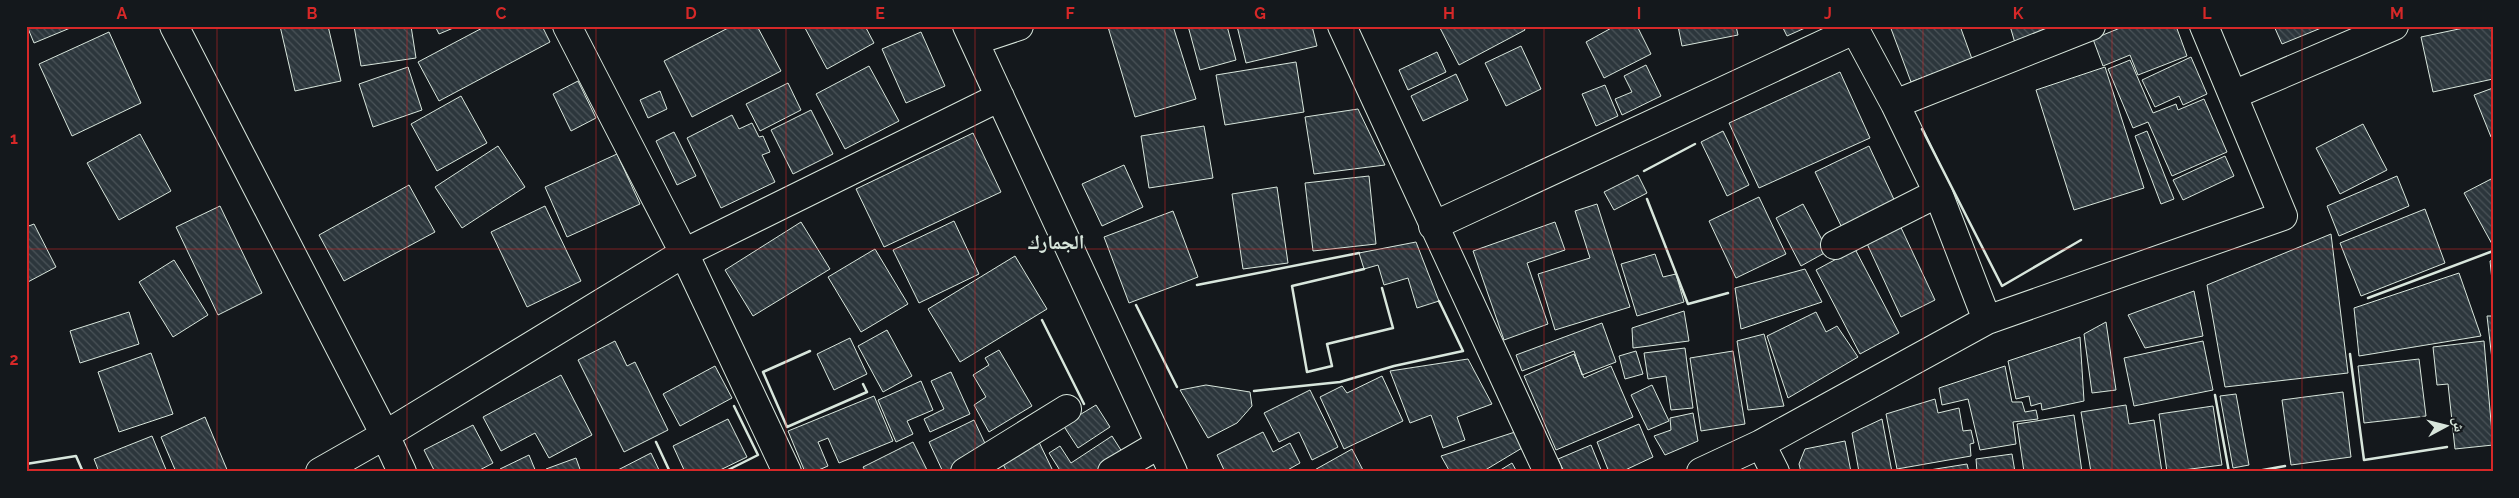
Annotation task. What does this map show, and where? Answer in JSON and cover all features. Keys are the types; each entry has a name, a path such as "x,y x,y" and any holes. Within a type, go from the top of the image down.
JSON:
{"street":[{"path":"174,26 385,435 402,472"},
{"path":"567,26 684,253 787,472"},
{"path":"1019,26 971,34 1173,472"},
{"path":"1342,26 1548,472"},
{"path":"1896,104 2091,26"},
{"path":"1701,472 1761,444 1988,320 2283,216 2204,26"},
{"path":"2233,95 2394,26"},
{"path":"1433,226 1854,28 1896,104 1938,193 1988,320"},
{"path":"320,472 385,435 684,253 1000,97"},
{"path":"1836,245 1938,193"},
{"path":"965,472 1067,409"},
{"path":"1112,472 1160,444"},
{"path":"1761,444 1775,472"}],"building":[{"path":"27,26 75,26 34,43"},
{"path":"280,26 328,26 341,81 295,91"},
{"path":"354,26 411,26 416,58 361,66"},
{"path":"435,26 458,26 439,34"},
{"path":"486,26 542,26 550,42 439,101 418,62"},
{"path":"732,26 757,26 781,71 692,117 664,61"},
{"path":"808,26 865,26 874,43 827,69 805,28"},
{"path":"1173,26 1196,99 1135,117 1108,27"},
{"path":"1188,26 1227,26 1236,60 1200,70"},
{"path":"1237,26 1312,26 1317,46 1246,63"},
{"path":"1439,26 1523,26 1525,30 1459,65"},
{"path":"1615,26 1637,26 1651,54 1604,78 1586,42"},
{"path":"1678,26 1736,26 1738,35 1682,46"},
{"path":"1782,26 1804,26 1805,28 1787,36"},
{"path":"1890,26 1960,26 1972,59 1911,82"},
{"path":"2010,26 2065,26 2015,43"},
{"path":"2125,26 2176,26 2187,56 2138,75 2130,55 2103,66 2093,39"},
{"path":"2274,26 2326,26 2282,44"},
{"path":"2473,26 2493,26 2493,79 2433,92 2421,37"},
{"path":"109,32 141,103 72,136 39,64"},
{"path":"921,32 945,86 906,103 882,49"},
{"path":"1521,46 1541,89 1506,106 1485,63"},
{"path":"1437,52 1446,72 1408,90 1399,70"},
{"path":"2191,57 2207,94 2183,105 2179,96 2155,107 2142,80"},
{"path":"2130,60 2153,113 2176,104 2178,110 2204,99 2227,152 2172,176 2148,122 2133,128 2108,69"},
{"path":"1296,62 1304,112 1225,125 1216,75"},
{"path":"1646,65 1661,96 1622,115 1615,99 1632,92 1624,76"},
{"path":"869,66 899,121 845,149 816,94"},
{"path":"408,67 422,110 373,127 359,84"},
{"path":"2105,67 2144,188 2074,210 2036,90"},
{"path":"1840,72 1870,138 1759,188 1729,123"},
{"path":"1456,74 1468,100 1423,121 1411,96"},
{"path":"578,81 596,118 571,131 553,94"},
{"path":"788,83 801,110 760,131 746,104"},
{"path":"1605,85 1618,116 1596,126 1582,94"},
{"path":"2493,88 2493,137 2491,137 2474,95"},
{"path":"660,91 667,109 648,118 640,100"},
{"path":"461,96 487,143 437,171 411,124"},
{"path":"1358,109 1385,165 1314,174 1305,117"},
{"path":"811,110 833,154 793,174 771,130"},
{"path":"732,115 739,129 752,123 759,137 763,136 770,152 762,155 775,182 721,208 687,138"},
{"path":"2363,124 2387,170 2340,194 2316,148"},
{"path":"1204,126 1213,178 1149,188 1141,136"},
{"path":"1723,131 1749,185 1727,196 1701,142"},
{"path":"2147,131 2174,199 2161,204 2135,136"},
{"path":"674,132 696,176 677,185 656,141"},
{"path":"973,133 1001,192 884,247 856,189"},
{"path":"140,134 171,191 119,220 87,163"},
{"path":"498,146 525,187 462,228 435,187"},
{"path":"1869,146 1898,208 1845,234 1815,172"},
{"path":"617,154 640,204 567,237 545,187"},
{"path":"2225,156 2234,176 2183,200 2173,180"},
{"path":"1124,165 1143,207 1102,226 1082,184"},
{"path":"1638,175 1647,193 1614,210 1604,192"},
{"path":"1369,176 1376,244 1313,251 1305,183"},
{"path":"2397,176 2409,206 2339,236 2327,206"},
{"path":"2493,178 2493,244 2492,244 2464,193"},
{"path":"409,185 435,232 344,281 319,235"},
{"path":"1277,187 1288,263 1243,269 1232,194"},
{"path":"1759,197 1786,254 1736,278 1709,221"},
{"path":"1597,204 1630,307 1555,330 1538,274 1590,258 1575,211"},
{"path":"1803,204 1828,251 1801,266 1776,218"},
{"path":"220,206 262,293 218,315 176,227"},
{"path":"545,206 581,281 527,307 491,232"},
{"path":"2425,209 2445,263 2361,296 2340,243"},
{"path":"1173,211 1198,277 1129,303 1104,237"},
{"path":"1897,219 1935,300 1901,317 1863,235"},
{"path":"954,221 979,274 919,303 893,250"},
{"path":"801,222 830,269 753,316 725,270"},
{"path":"1555,222 1565,250 1527,263 1548,324 1504,340 1473,251"},
{"path":"34,224 56,267 26,283 26,227"},
{"path":"2331,234 2348,373 2225,387 2207,285"},
{"path":"1416,242 1439,301 1417,308 1408,278 1384,285 1378,265 1364,269 1359,253"},
{"path":"875,249 908,304 861,332 828,277"},
{"path":"1855,249 1899,333 1860,354 1816,270"},
{"path":"1655,254 1663,277 1676,274 1684,302 1637,316 1621,264"},
{"path":"1015,256 1047,309 960,362 928,309"},
{"path":"174,260 208,315 173,337 139,282"},
{"path":"2493,260 2493,290 2490,261"},
{"path":"1805,269 1822,302 1741,329 1735,288"},
{"path":"2459,273 2481,336 2359,356 2354,308"},
{"path":"2194,291 2203,336 2145,348 2128,315"},
{"path":"1684,311 1689,341 1633,348 1632,328"},
{"path":"129,312 139,344 80,363 70,331"},
{"path":"1816,312 1826,332 1837,326 1858,357 1788,398 1767,336"},
{"path":"2487,316 2493,316 2493,368"},
{"path":"2106,322 2116,390 2092,393 2084,334"},
{"path":"1602,323 1616,362 1582,375 1574,351 1522,371 1516,355"},
{"path":"887,330 912,376 883,392 858,346"},
{"path":"1764,334 1784,406 1748,410 1737,341"},
{"path":"2080,337 2084,401 2042,410 2041,403 2031,406 2029,396 2016,399 2008,361"},
{"path":"850,338 867,374 834,390 817,354"},
{"path":"615,341 627,366 635,362 668,430 624,452 578,360"},
{"path":"2203,341 2213,390 2134,406 2124,358"},
{"path":"2484,341 2493,445 2455,449 2448,384 2437,385 2433,347"},
{"path":"1685,348 1693,408 1671,410 1666,376 1648,379 1644,353"},
{"path":"999,350 1032,406 989,432 974,405 986,397 973,375 989,365 985,358"},
{"path":"1636,351 1643,374 1625,379 1619,356"},
{"path":"1733,351 1745,424 1701,431 1690,358"},
{"path":"151,353 173,414 119,432 98,372"},
{"path":"1574,354 1584,378 1611,366 1633,417 1556,450 1524,376"},
{"path":"1468,359 1492,404 1457,417 1465,440 1443,448 1431,415 1410,423 1390,371"},
{"path":"2419,359 2426,416 2364,423 2358,366"},
{"path":"715,366 732,398 680,426 663,394"},
{"path":"2005,366 2012,402 2022,402 2025,412 2036,410 2038,419 2013,422 2016,444 1980,450 1968,399 1942,405 1939,388"},
{"path":"951,372 970,414 930,432 924,419 944,409 931,381"},
{"path":"561,375 592,435 549,458 535,433 501,451 483,417"},
{"path":"1382,376 1403,421 1344,449 1320,397 1342,386 1347,393"},
{"path":"921,381 933,410 907,421 913,434 896,442 878,400"},
{"path":"1206,385 1250,392 1252,406 1237,423 1208,438 1180,390"},
{"path":"1652,385 1669,421 1648,430 1631,395"},
{"path":"1310,390 1338,447 1312,460 1299,432 1279,442 1264,413"},
{"path":"2343,392 2351,457 2291,465 2282,400"},
{"path":"2236,394 2249,465 2233,468 2220,396"},
{"path":"874,396 893,441 839,463 828,438 818,442 828,466 814,472 805,472 788,431"},
{"path":"1935,399 1938,413 1959,408 1963,431 1971,430 1974,443 1970,444 1971,456 1897,469 1886,414"},
{"path":"1096,405 1110,427 1078,448 1063,425"},
{"path":"2126,405 2129,424 2154,420 2162,472 2091,472 2081,412"},
{"path":"2213,406 2222,465 2167,472 2159,414"},
{"path":"1693,413 1698,441 1665,455 1654,436 1671,430 1670,418"},
{"path":"2074,415 2082,472 2024,472 2017,424"},
{"path":"205,417 228,472 176,472 161,437"},
{"path":"728,419 747,457 716,472 685,472 673,446"},
{"path":"1882,419 1892,472 1859,472 1852,433"},
{"path":"974,420 990,454 954,472 943,472 929,442"},
{"path":"1639,424 1653,457 1621,472 1609,472 1597,442"},
{"path":"473,425 493,463 476,472 435,472 424,450"},
{"path":"1263,432 1273,452 1290,443 1300,463 1284,472 1225,472 1217,455"},
{"path":"1515,432 1522,448 1482,472 1450,472 1441,456"},
{"path":"152,436 167,472 99,472 94,459"},
{"path":"1112,436 1124,455 1098,472 1061,472 1049,453 1060,446 1071,463"},
{"path":"1037,438 1053,471 1007,472 999,456"},
{"path":"1845,441 1851,472 1801,472 1799,464 1805,449"},
{"path":"913,442 928,472 866,472 863,467"},
{"path":"1591,445 1602,472 1564,472 1558,459"},
{"path":"1352,449 1364,472 1311,472"},
{"path":"651,453 660,472 614,472"},
{"path":"2012,454 2015,472 1977,472 1976,459"},
{"path":"529,455 536,472 501,472 500,469"},
{"path":"576,458 581,472 547,472 546,469"},
{"path":"1512,463 1517,472 1497,472"},
{"path":"1967,464 1969,472 1917,472"}],"wall":[{"path":"1922,129 2002,286 2081,240"},
{"path":"1644,171 1695,144"},
{"path":"1647,199 1688,304 1728,293"},
{"path":"2368,298 2493,251"},
{"path":"1197,285 1359,253"},
{"path":"1364,269 1292,286 1307,372 1332,366 1327,344 1393,328 1382,288"},
{"path":"1254,391 1340,382 1394,366 1463,351 1439,301"},
{"path":"1136,305 1177,387"},
{"path":"1042,320 1084,404"},
{"path":"810,351 763,372 787,427 867,392 863,384"},
{"path":"2350,354 2364,460 2447,447"},
{"path":"2215,395 2229,472"},
{"path":"724,472 758,455 734,406"},
{"path":"656,442 670,472"},
{"path":"26,464 76,456 83,472"},
{"path":"2252,472 2285,466"}],"district":[{"name":"الجمارك","path":"1056,242"}]}
